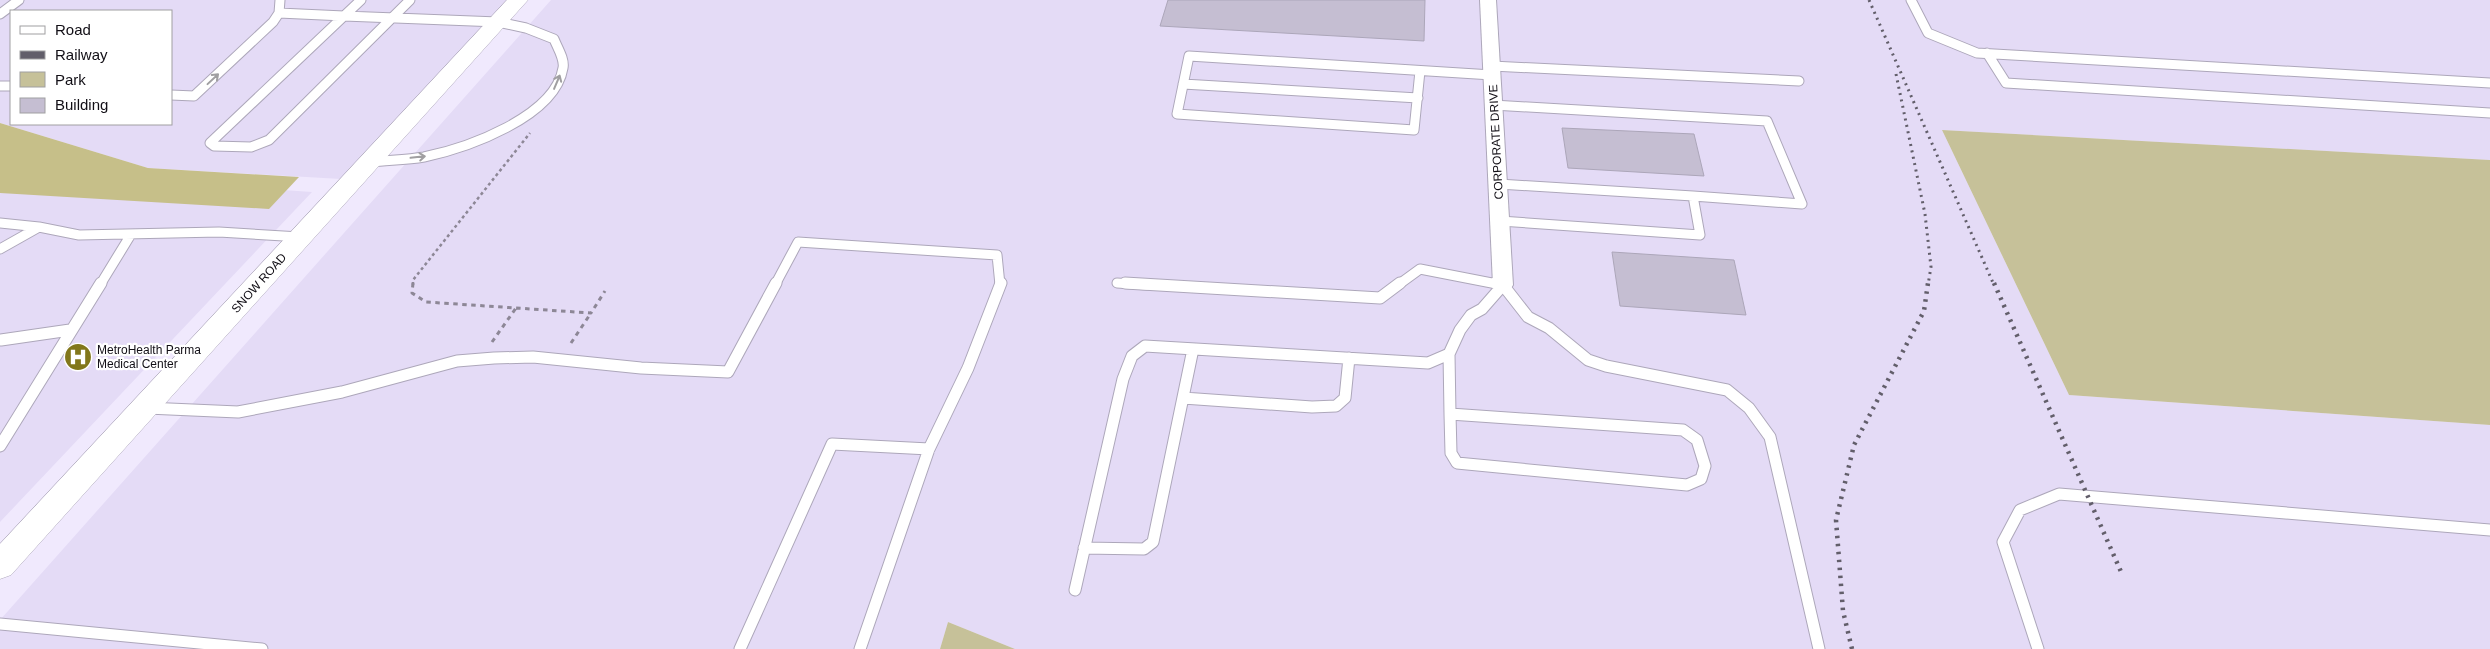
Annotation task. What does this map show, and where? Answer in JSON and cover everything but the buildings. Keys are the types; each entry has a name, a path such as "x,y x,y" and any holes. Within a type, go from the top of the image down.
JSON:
{"main road":[{"name":"SNOW ROAD","path":"0,566 518,0"}],"street":[{"name":"CORPORATE DRIVE","path":"1488,0 1503,285"}],"lane":[{"path":"0,14 19,0"},
{"path":"172,95 194,96 273,22 279,13 280,0"},
{"path":"361,0 210,143 214,146 251,147 269,140 410,0"},
{"path":"1911,0 1928,33 1946,42 1977,52 2490,83"},
{"path":"279,13 498,22 526,28 554,39 563,66 554,90 538,108 490,135 430,156 370,162"},
{"path":"1987,53 2006,83 2490,113"},
{"path":"1420,71 1414,130 1177,114 1189,56 1420,71 1492,70 1799,81"},
{"path":"1183,84 1418,98"},
{"path":"1493,105 1767,121 1802,204 1498,184"},
{"path":"1500,220 1700,235 1693,196"},
{"path":"0,223 79,236 130,236 210,232 301,237"},
{"path":"0,249 39,228"},
{"path":"0,446 70,330 130,236"},
{"path":"144,408 238,412 342,392 457,361 480,359 533,356 642,368 728,372 798,242 998,255 1001,283 968,368 929,449 860,649"},
{"path":"1116,283 1380,298 1420,269 1503,285 1528,317 1549,328 1588,360 1606,366 1727,390 1749,408 1770,437 1820,649"},
{"path":"1450,414 1683,430 1697,440 1705,466 1701,479 1687,485 1457,463 1451,452 1448,354 1470,315 1482,309 1503,285"},
{"path":"0,340 70,330"},
{"path":"1075,590 1123,379 1132,356 1145,346 1428,363 1448,354"},
{"path":"1084,548 1144,549 1153,542 1193,349"},
{"path":"1183,398 1312,407 1336,406 1345,398 1349,358"},
{"path":"740,649 832,444 929,449"},
{"path":"2038,649 2003,542 2020,510 2059,494 2490,530"},
{"path":"0,624 262,649"}],"path":[{"path":"531,132 413,280 412,292 426,302 591,313"},
{"path":"561,359 605,291"},
{"path":"480,359 516,308"}],"shaded area":[{"path":"0,0 506,0 341,179 148,168 0,123"},
{"path":"551,0 2490,0 2490,160 1942,130 2069,395 2490,425 2490,649 1015,649 948,622 940,649 0,649 0,620"},
{"path":"0,123 148,168 299,177 269,209 0,193"},
{"name":"MetroHealth Parma Medical Center","path":"0,171 312,192 0,522"}],"green space":[{"path":"1942,130 2490,160 2490,425 2069,395"},
{"path":"948,622 1015,649 940,649"}],"railway":[{"path":"1869,0 1994,285"},
{"path":"1896,74 1925,214 1931,267 1928,285"},
{"path":"1852,649 1843,611 1836,520 1854,445 1924,311 1928,283"},
{"path":"1994,283 2122,574"}],"place":[{"name":"MetroHealth Parma Medical Center","path":"78,357"}]}
